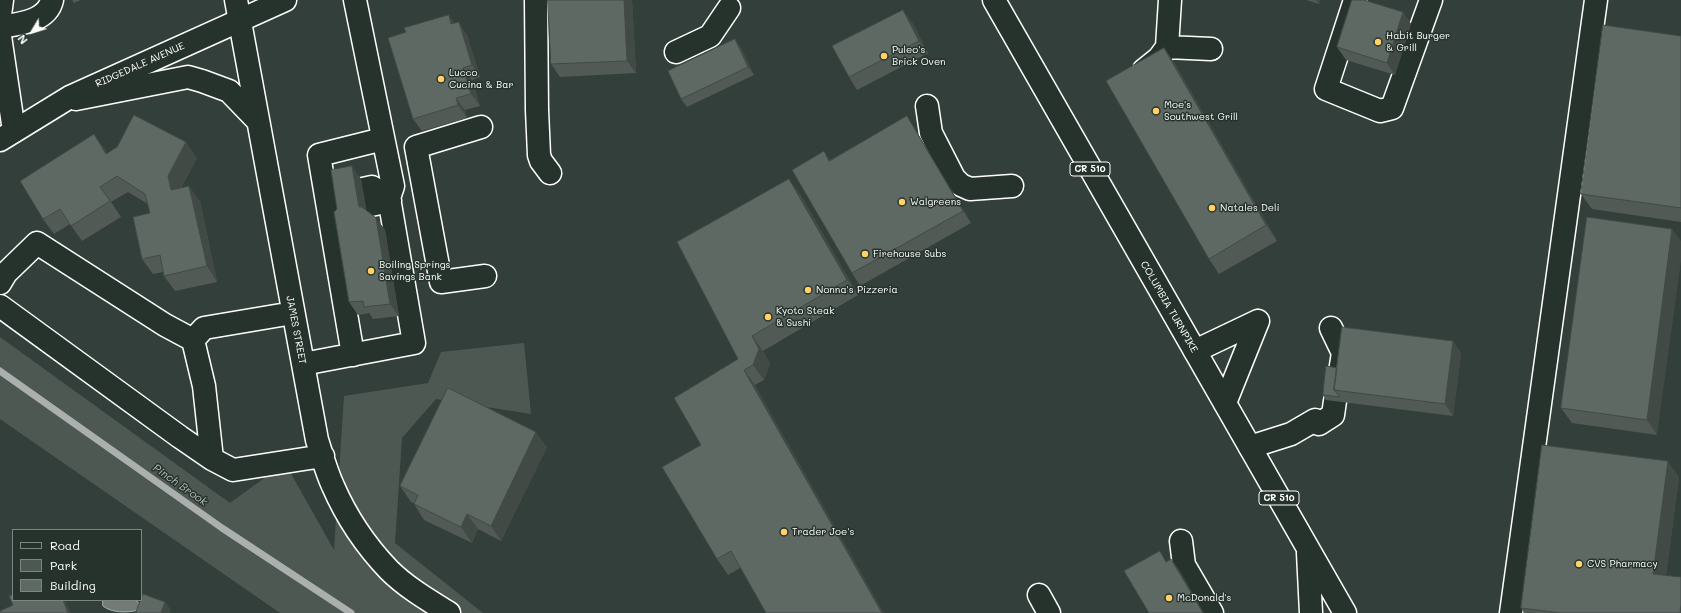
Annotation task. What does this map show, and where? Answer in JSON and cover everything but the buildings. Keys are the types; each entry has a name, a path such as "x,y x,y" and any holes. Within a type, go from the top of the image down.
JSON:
{"main road":[{"path":"0,15 2,0"},
{"path":"0,26 21,23 41,16 48,11 52,0"},
{"name":"RIDGEDALE AVENUE","path":"7,136 63,101 238,10 286,0"},
{"path":"303,364 414,343 390,204 392,186 355,0"},
{"path":"536,0 539,155 541,161 550,173"},
{"name":"COLUMBIA TURNPIKE","path":"994,0 1345,613"},
{"path":"1127,72 1144,70 1159,58 1167,47 1170,0"},
{"path":"1355,0 1326,89 1380,111 1392,108 1431,0"},
{"path":"1511,613 1596,0"},
{"path":"676,52 710,36 729,8"},
{"name":"JAMES STREET","path":"238,10 317,440 332,484 341,504 364,540 394,574 449,613"},
{"path":"0,36 7,136"},
{"path":"1167,47 1211,49"},
{"path":"63,101 188,77 229,91 258,120"},
{"path":"927,106 931,133 954,178 961,185 970,189 1012,186"},
{"path":"481,127 416,148 441,282 485,276"},
{"path":"353,355 336,210 319,155 383,139"},
{"path":"372,187 390,204 365,204 372,187"},
{"path":"0,283 6,273 37,243 164,325 193,340 204,386 212,459"},
{"path":"0,306 212,459 233,470 323,456"},
{"path":"193,340 204,328 293,313"},
{"path":"1194,351 1258,321 1225,403"},
{"path":"1331,328 1343,354 1340,372"},
{"path":"1250,447 1291,434 1333,415 1335,401"},
{"path":"1181,541 1184,565 1212,613"},
{"path":"1308,549 1311,613"}],"green space":[{"path":"0,337 230,503 285,463 334,550 344,396 428,383 441,352 524,343 531,414 436,399 402,438 395,543 483,613 280,613 0,419"}],"shaded area":[{"path":"103,601 137,601 140,605 138,610 129,612 110,610 103,606"}],"waterway":[{"name":"Pinch Brook","path":"0,371 222,528 351,613"}],"place":[{"name":"Habit Burger & Grill","path":"1378,42"},
{"name":"Puleo's Brick Oven","path":"884,56"},
{"name":"Lucco Cucina & Bar","path":"441,79"},
{"name":"Moe's Southwest Grill","path":"1156,111"},
{"name":"Walgreens","path":"902,202"},
{"name":"Natales Deli","path":"1212,208"},
{"name":"Firehouse Subs","path":"865,254"},
{"name":"Boiling Springs Savings Bank","path":"371,271"},
{"name":"Nonna's Pizzeria","path":"808,290"},
{"name":"Kyoto Steak & Sushi","path":"768,317"},
{"name":"Trader Joe's","path":"784,532"},
{"name":"CVS Pharmacy","path":"1579,564"},
{"name":"McDonald's","path":"1169,598"}]}
